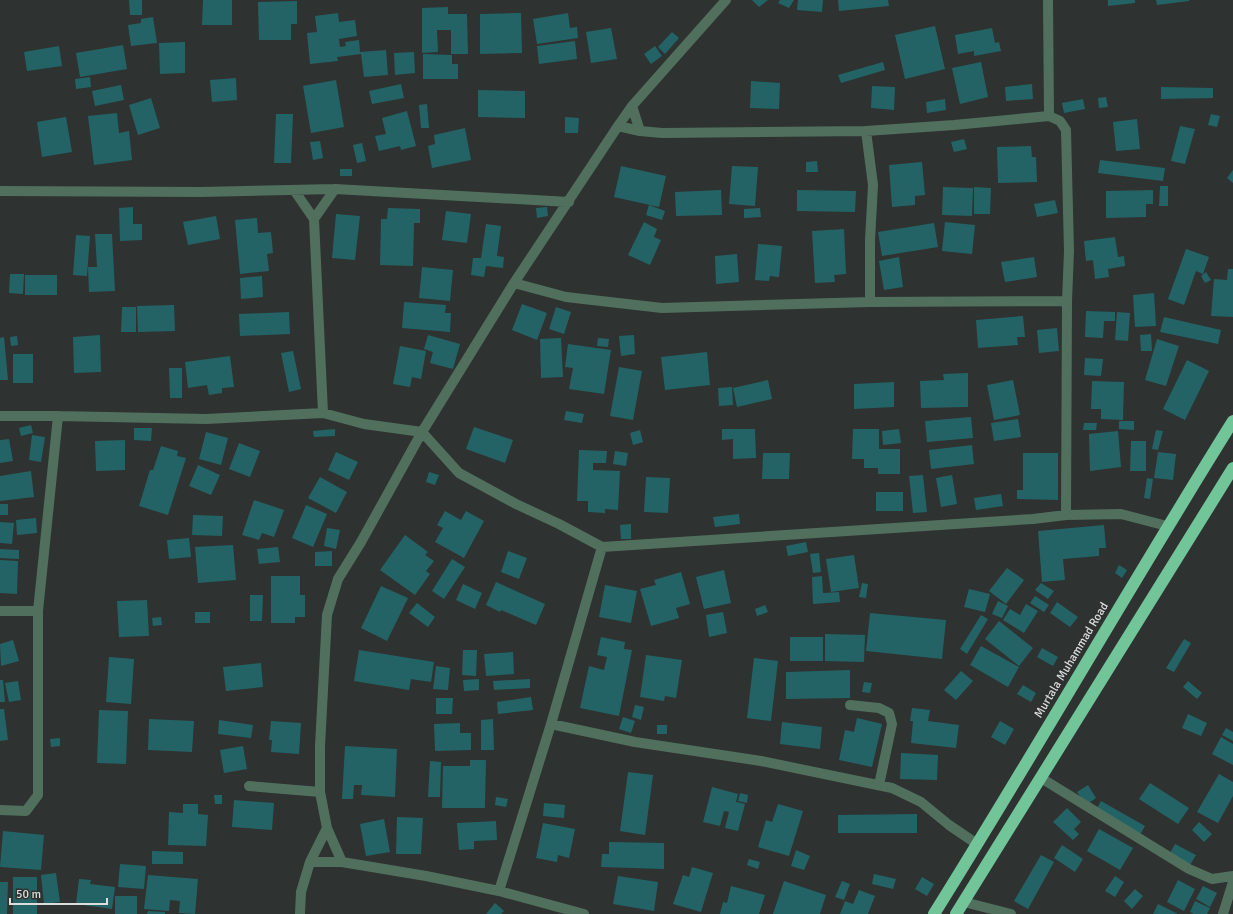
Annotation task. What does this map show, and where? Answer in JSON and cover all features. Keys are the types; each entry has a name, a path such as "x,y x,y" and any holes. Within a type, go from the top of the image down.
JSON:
{"highway":[{"name":"Murtala Muhammad Road","path":"934,914 1167,526 1233,421"},
{"path":"956,914 1233,468"}],"street":[{"path":"342,862 327,828 320,792 320,746 327,615 338,579 361,542 422,432 514,283 618,126 632,106 726,0"},
{"path":"1048,0 1049,116"},
{"path":"632,106 640,131"},
{"path":"618,126 640,131 662,133 866,131 954,125 1049,116 1060,121 1066,130 1069,251 1067,301 1066,515"},
{"path":"866,131 873,185 870,240 870,302"},
{"path":"0,191 201,192 335,189 569,202"},
{"path":"314,219 335,189"},
{"path":"294,190 314,219 323,413"},
{"path":"514,283 566,297 662,308 870,302 1067,301"},
{"path":"0,416 206,419 323,413 364,424 422,432 459,473 516,504 559,524 602,547 1033,519 1066,515 1121,514 1167,526"},
{"path":"0,810 26,811 38,795 38,612 58,416"},
{"path":"499,891 602,547"},
{"path":"0,611 38,612"},
{"path":"850,705 879,708 889,714 892,724 879,785"},
{"path":"550,724 635,742 761,761 892,788 921,802 949,825 977,844"},
{"path":"1041,778 1189,869 1212,878 1233,876"},
{"path":"249,786 320,792"},
{"path":"300,914 301,892 310,862 327,828"},
{"path":"310,862 342,862 426,876 499,891 584,914"},
{"path":"1223,914 1233,882"},
{"path":"964,902 1012,914"}],"building":[{"path":"129,0 142,0 142,15 130,15"},
{"path":"203,0 232,0 232,25 202,25"},
{"path":"752,0 768,0 759,7"},
{"path":"780,0 794,0 789,8 778,3"},
{"path":"798,0 823,0 822,12 797,10"},
{"path":"838,0 888,0 889,6 839,11"},
{"path":"1108,0 1135,0 1135,3 1108,6"},
{"path":"1156,0 1189,0 1189,1 1157,5"},
{"path":"297,1 297,24 291,24 291,40 259,40 258,2"},
{"path":"448,7 448,14 467,14 468,54 451,54 451,30 437,30 438,52 422,53 422,8"},
{"path":"338,13 339,22 355,20 357,36 339,39 340,47 346,46 345,42 359,40 360,52 386,50 388,75 364,77 361,54 337,57 338,61 310,64 307,33 317,32 315,16"},
{"path":"521,13 522,53 480,54 480,14"},
{"path":"568,13 570,28 577,27 578,38 537,44 533,19"},
{"path":"153,17 157,43 131,46 128,25 141,23 141,19"},
{"path":"935,26 945,69 905,79 895,35"},
{"path":"611,28 617,59 591,63 586,32"},
{"path":"992,28 995,43 999,42 1001,51 974,56 974,51 958,54 955,35"},
{"path":"672,32 679,38 665,54 658,47"},
{"path":"575,41 577,59 539,64 537,46"},
{"path":"185,42 185,73 160,74 159,43"},
{"path":"123,45 127,69 80,77 76,53"},
{"path":"59,46 62,66 27,71 24,52"},
{"path":"655,46 662,56 651,64 644,54"},
{"path":"414,52 415,73 395,75 394,53"},
{"path":"423,54 452,55 452,64 458,64 458,79 423,79"},
{"path":"883,62 885,70 841,83 838,75"},
{"path":"981,62 988,97 960,104 952,68"},
{"path":"90,77 91,87 76,89 75,79"},
{"path":"236,78 237,100 212,102 210,80"},
{"path":"336,80 344,127 311,133 303,86"},
{"path":"751,81 780,83 779,109 750,108"},
{"path":"401,84 404,98 372,104 369,91"},
{"path":"1032,84 1033,99 1006,101 1005,87"},
{"path":"121,85 124,100 95,106 92,91"},
{"path":"872,86 895,87 894,110 871,108"},
{"path":"1161,87 1213,88 1213,98 1161,99"},
{"path":"478,90 525,91 525,118 478,117"},
{"path":"1106,97 1108,107 1099,108 1098,98"},
{"path":"151,98 160,128 138,135 129,105"},
{"path":"945,99 946,110 927,113 926,102"},
{"path":"1083,99 1085,109 1064,113 1062,103"},
{"path":"427,104 429,128 421,128 419,105"},
{"path":"407,111 416,146 401,150 400,146 379,151 375,136 386,134 382,118"},
{"path":"117,113 119,133 129,131 132,160 94,165 88,116"},
{"path":"276,114 293,114 291,163 274,163"},
{"path":"1211,114 1220,116 1217,127 1208,125"},
{"path":"66,117 72,152 42,157 37,122"},
{"path":"565,117 579,118 578,133 565,133"},
{"path":"1137,119 1140,149 1116,151 1113,122"},
{"path":"1180,126 1195,129 1185,164 1171,161"},
{"path":"465,128 471,160 432,168 428,146 435,144 434,135"},
{"path":"964,139 967,149 954,152 951,142"},
{"path":"320,141 323,158 313,160 310,142"},
{"path":"362,143 366,161 357,163 353,145"},
{"path":"1031,146 1032,157 1036,157 1037,182 998,183 997,147"},
{"path":"1100,160 1165,168 1163,181 1098,173"},
{"path":"817,161 818,172 806,172 806,162"},
{"path":"922,162 925,195 915,196 915,205 892,207 889,165"},
{"path":"621,166 666,176 659,207 614,197"},
{"path":"732,166 758,167 755,206 729,204"},
{"path":"340,169 352,169 352,176 340,176"},
{"path":"1233,170 1233,183 1227,178"},
{"path":"1160,186 1168,186 1168,206 1159,206"},
{"path":"943,187 973,188 972,216 942,215"},
{"path":"974,187 991,188 990,214 974,214"},
{"path":"721,190 722,215 676,216 675,192"},
{"path":"797,190 856,191 855,212 797,211"},
{"path":"1153,190 1153,204 1146,204 1146,217 1106,218 1106,191"},
{"path":"1055,200 1058,213 1037,217 1034,204"},
{"path":"649,205 665,211 662,220 646,215"},
{"path":"133,207 133,224 142,224 142,240 120,241 119,208"},
{"path":"547,207 548,216 537,218 536,208"},
{"path":"388,208 420,209 420,223 414,223 413,266 380,265 381,219 387,219"},
{"path":"760,208 761,217 744,218 744,209"},
{"path":"446,211 471,214 467,243 442,240"},
{"path":"336,214 360,216 355,260 332,258"},
{"path":"216,216 220,239 188,245 183,222"},
{"path":"257,218 258,233 271,232 273,253 267,254 269,271 240,274 235,220"},
{"path":"644,222 657,229 654,237 661,240 650,265 628,255"},
{"path":"945,222 975,225 972,254 942,251"},
{"path":"934,223 938,247 882,256 878,232"},
{"path":"486,224 501,226 497,256 504,257 503,268 486,266 484,277 471,275 473,258 481,258"},
{"path":"844,229 846,274 834,275 835,282 815,283 812,231"},
{"path":"95,234 112,234 115,291 89,292 88,267 97,267"},
{"path":"76,235 90,236 87,276 73,275"},
{"path":"1115,237 1118,257 1124,256 1125,266 1108,269 1109,277 1095,279 1093,260 1086,261 1084,241"},
{"path":"758,244 782,246 779,277 770,276 769,281 755,280"},
{"path":"1186,249 1209,257 1203,274 1196,271 1184,305 1168,299"},
{"path":"737,254 739,282 716,284 715,256"},
{"path":"899,257 903,287 884,290 879,261"},
{"path":"1034,257 1037,277 1005,282 1001,262"},
{"path":"422,267 453,270 450,301 419,298"},
{"path":"1228,269 1233,269 1233,317 1211,316 1214,279 1227,280"},
{"path":"1206,272 1211,280 1205,283 1201,276"},
{"path":"10,274 24,274 23,294 9,293"},
{"path":"25,275 57,275 57,295 25,295"},
{"path":"262,276 263,297 241,299 240,278"},
{"path":"1154,293 1156,326 1135,327 1133,295"},
{"path":"404,302 446,305 445,313 451,313 450,332 402,328"},
{"path":"522,304 547,313 537,340 512,330"},
{"path":"174,305 175,331 138,332 137,306"},
{"path":"122,307 136,307 136,332 121,332"},
{"path":"556,307 571,312 564,334 549,329"},
{"path":"1086,311 1115,312 1115,321 1104,321 1103,338 1085,337"},
{"path":"289,312 290,334 240,336 239,314"},
{"path":"1117,312 1130,313 1128,341 1115,340"},
{"path":"1023,316 1025,337 1017,337 1018,345 978,348 976,320"},
{"path":"1164,317 1221,330 1218,344 1160,332"},
{"path":"1057,328 1059,351 1039,353 1037,330"},
{"path":"1151,334 1152,351 1141,351 1140,335"},
{"path":"100,335 101,372 74,373 73,337"},
{"path":"428,335 460,344 453,369 430,363 433,352 424,349"},
{"path":"634,335 635,354 621,356 619,336"},
{"path":"17,336 18,345 11,346 10,337"},
{"path":"4,337 8,380 0,380 0,338"},
{"path":"561,338 563,377 541,378 540,339"},
{"path":"598,338 609,339 608,347 597,346"},
{"path":"1157,339 1179,346 1166,386 1145,380"},
{"path":"568,344 611,350 604,394 569,389 573,368 565,367"},
{"path":"400,346 426,351 421,379 412,377 410,387 393,384"},
{"path":"293,351 301,389 289,392 281,353"},
{"path":"707,352 710,385 665,390 661,357"},
{"path":"13,354 33,354 33,383 13,383"},
{"path":"230,356 234,387 222,388 222,393 209,395 207,385 188,388 185,362"},
{"path":"1085,358 1103,359 1101,376 1084,375"},
{"path":"1187,360 1209,371 1185,420 1163,409"},
{"path":"619,367 642,371 633,420 610,416"},
{"path":"169,368 182,368 182,398 170,398"},
{"path":"968,373 968,407 921,408 920,381 944,380 943,374"},
{"path":"768,380 772,399 737,407 733,388"},
{"path":"1013,380 1020,415 994,420 987,385"},
{"path":"1092,381 1124,382 1123,420 1101,419 1101,409 1091,409"},
{"path":"894,382 894,407 854,409 854,384"},
{"path":"732,387 733,405 719,406 718,388"},
{"path":"566,411 584,414 582,423 564,420"},
{"path":"971,417 973,438 927,442 925,421"},
{"path":"1018,419 1021,437 994,441 991,423"},
{"path":"1119,421 1134,421 1134,430 1119,429"},
{"path":"1084,423 1097,423 1096,430 1083,430"},
{"path":"31,425 33,433 21,436 19,428"},
{"path":"474,427 513,440 505,463 466,449"},
{"path":"134,428 152,428 151,441 134,440"},
{"path":"335,429 335,436 314,437 313,431"},
{"path":"722,429 755,429 756,458 733,459 733,439 722,440"},
{"path":"853,429 879,429 879,449 900,449 900,474 878,474 878,468 864,468 864,459 852,459"},
{"path":"899,429 901,443 883,445 882,431"},
{"path":"640,430 643,442 633,445 630,433"},
{"path":"1156,430 1163,431 1158,450 1152,449"},
{"path":"1118,431 1121,467 1090,471 1089,434"},
{"path":"206,432 228,438 221,465 199,459"},
{"path":"32,435 45,437 41,462 29,460"},
{"path":"9,439 13,461 0,463 0,440"},
{"path":"125,440 125,470 96,471 95,441"},
{"path":"1131,441 1146,441 1146,471 1130,471"},
{"path":"239,443 260,451 250,477 229,469"},
{"path":"972,445 974,464 931,469 929,450"},
{"path":"161,446 178,451 177,456 186,458 168,515 139,506 150,470 153,470"},
{"path":"579,450 607,451 606,463 593,463 593,470 620,471 618,510 605,509 605,513 588,512 588,501 577,501"},
{"path":"615,451 628,453 626,466 613,464"},
{"path":"336,452 358,462 349,480 328,470"},
{"path":"1158,452 1176,454 1173,480 1154,478"},
{"path":"763,453 790,453 789,479 762,479"},
{"path":"1023,453 1058,453 1058,500 1017,499 1017,490 1023,490"},
{"path":"198,465 220,475 211,495 189,486"},
{"path":"31,471 34,497 0,501 0,476"},
{"path":"429,472 439,475 435,485 426,482"},
{"path":"923,475 927,512 913,513 909,476"},
{"path":"952,475 957,504 941,507 936,478"},
{"path":"320,477 347,492 336,513 308,498"},
{"path":"646,477 670,478 668,513 644,512"},
{"path":"1147,478 1153,479 1150,499 1144,498"},
{"path":"876,492 903,492 903,511 876,511"},
{"path":"1001,494 1003,506 976,510 974,498"},
{"path":"254,500 284,510 274,537 262,533 259,540 242,535"},
{"path":"0,504 8,504 8,515 0,515"},
{"path":"306,505 327,514 313,547 292,538"},
{"path":"445,511 461,520 466,511 484,521 464,558 435,542 443,528 437,525"},
{"path":"739,514 740,524 715,527 713,517"},
{"path":"193,515 223,516 222,536 192,535"},
{"path":"36,518 37,533 17,535 16,520"},
{"path":"0,522 14,523 12,544 0,543"},
{"path":"631,524 631,539 621,539 620,525"},
{"path":"1104,525 1106,548 1099,548 1099,556 1063,559 1065,580 1042,582 1038,531"},
{"path":"327,528 340,530 336,549 324,546"},
{"path":"405,535 428,552 425,555 434,561 426,571 430,574 415,595 380,570"},
{"path":"189,538 191,557 169,559 167,540"},
{"path":"806,542 808,552 788,556 786,546"},
{"path":"233,545 236,580 198,583 195,547"},
{"path":"278,547 280,562 259,564 257,549"},
{"path":"0,549 19,550 19,559 0,558"},
{"path":"332,551 332,566 315,566 315,552"},
{"path":"508,551 527,558 519,579 501,572"},
{"path":"819,553 821,572 813,573 810,554"},
{"path":"854,555 859,588 831,592 826,559"},
{"path":"452,559 465,567 444,599 432,591"},
{"path":"0,560 18,561 17,594 0,593"},
{"path":"1119,565 1127,570 1122,578 1115,573"},
{"path":"1007,568 1024,580 1006,604 989,591"},
{"path":"724,570 731,603 704,609 696,577"},
{"path":"681,572 690,604 676,608 679,618 651,626 640,589 656,585 654,580"},
{"path":"271,576 300,576 300,595 305,595 305,617 295,617 295,623 271,623"},
{"path":"822,576 823,593 839,592 840,602 813,604 812,577"},
{"path":"496,582 545,604 536,625 501,610 500,612 486,605"},
{"path":"862,583 868,584 866,598 859,597"},
{"path":"1041,583 1054,591 1048,599 1035,590"},
{"path":"463,584 482,593 475,609 456,600"},
{"path":"605,585 637,591 631,623 599,617"},
{"path":"381,586 408,598 387,641 361,628"},
{"path":"969,589 990,594 985,612 964,607"},
{"path":"250,595 263,595 262,621 250,621"},
{"path":"1035,596 1049,605 1044,612 1030,603"},
{"path":"147,600 149,636 119,637 117,601"},
{"path":"998,601 1008,606 1002,618 992,614"},
{"path":"1057,602 1078,617 1070,627 1050,613"},
{"path":"417,603 435,617 428,627 409,613"},
{"path":"1026,604 1038,611 1024,633 1003,620 1010,609 1020,615"},
{"path":"765,605 768,612 757,616 755,609"},
{"path":"195,612 210,612 210,623 195,623"},
{"path":"723,612 727,633 709,637 706,615"},
{"path":"870,613 946,620 942,659 866,651"},
{"path":"981,615 988,619 967,654 960,649"},
{"path":"161,617 162,625 153,626 152,618"},
{"path":"999,621 1033,648 1019,666 985,639"},
{"path":"825,634 865,635 864,662 825,661"},
{"path":"601,637 625,642 624,649 632,650 619,716 580,708 589,666 604,670 607,657 597,655"},
{"path":"790,637 823,637 823,661 790,661"},
{"path":"1184,639 1191,643 1174,672 1166,668"},
{"path":"13,640 19,661 1,666 0,644"},
{"path":"981,646 1019,667 1008,687 970,665"},
{"path":"1042,648 1058,657 1053,666 1037,657"},
{"path":"359,650 434,662 431,682 411,679 409,690 354,681"},
{"path":"463,650 477,650 476,676 462,675"},
{"path":"513,652 514,674 486,676 484,654"},
{"path":"646,655 682,660 676,698 665,696 664,701 640,697"},
{"path":"109,657 134,659 131,704 106,702"},
{"path":"754,658 778,661 771,721 747,718"},
{"path":"261,663 263,687 226,691 223,667"},
{"path":"436,666 450,668 448,690 433,689"},
{"path":"850,670 850,698 786,699 786,672"},
{"path":"961,671 973,681 956,700 944,690"},
{"path":"479,679 479,690 464,691 463,680"},
{"path":"530,679 530,688 494,690 493,681"},
{"path":"0,680 3,680 5,702 0,702"},
{"path":"18,681 21,700 9,702 5,683"},
{"path":"1188,681 1202,693 1197,699 1183,687"},
{"path":"864,682 872,683 870,693 862,692"},
{"path":"1023,685 1036,693 1031,702 1017,694"},
{"path":"531,697 533,710 498,714 497,702"},
{"path":"436,698 453,698 452,714 436,714"},
{"path":"635,705 644,707 641,720 632,717"},
{"path":"912,708 930,710 928,721 959,725 956,748 911,743 913,721 910,721"},
{"path":"0,709 4,709 8,740 0,741"},
{"path":"99,710 128,711 126,764 97,763"},
{"path":"1188,714 1207,723 1201,736 1182,728"},
{"path":"623,717 635,721 631,733 619,729"},
{"path":"857,718 882,724 872,767 839,760 845,730 854,732"},
{"path":"149,719 194,721 192,752 148,750"},
{"path":"493,719 494,750 481,750 481,720"},
{"path":"219,720 253,725 251,738 218,734"},
{"path":"271,721 301,723 299,754 271,752 272,740 269,740"},
{"path":"1000,721 1014,729 1005,745 991,737"},
{"path":"782,722 822,727 820,749 780,744"},
{"path":"460,723 460,733 471,733 471,750 435,751 434,724"},
{"path":"657,725 667,725 667,734 657,734"},
{"path":"1226,728 1233,732 1233,741 1222,735"},
{"path":"1221,737 1233,744 1233,765 1212,754"},
{"path":"60,738 60,746 51,747 50,739"},
{"path":"243,746 247,769 224,773 220,750"},
{"path":"345,746 397,749 395,797 361,795 362,785 354,785 353,799 342,799"},
{"path":"901,753 938,755 937,780 900,779"},
{"path":"470,760 486,760 485,808 442,808 443,766 470,766"},
{"path":"430,761 441,762 440,797 428,797"},
{"path":"628,772 653,775 645,835 620,831"},
{"path":"1219,774 1233,782 1233,796 1218,823 1197,812"},
{"path":"1150,783 1189,808 1178,824 1139,799"},
{"path":"1088,785 1096,798 1086,805 1077,792"},
{"path":"712,787 738,794 736,802 745,804 738,831 725,828 729,812 724,811 720,826 703,822"},
{"path":"740,793 748,795 747,803 738,801"},
{"path":"214,795 222,795 222,804 215,804"},
{"path":"496,797 508,799 506,807 495,805"},
{"path":"234,800 274,803 272,830 232,827"},
{"path":"1101,801 1145,826 1140,835 1096,810"},
{"path":"544,803 565,805 564,818 543,816"},
{"path":"183,804 198,804 198,814 208,815 206,846 168,845 169,812 183,813"},
{"path":"778,804 803,811 789,856 758,847 766,820 772,822"},
{"path":"1067,808 1081,822 1074,829 1079,834 1073,840 1053,822"},
{"path":"917,814 917,833 838,833 838,815"},
{"path":"397,817 423,818 421,854 396,854"},
{"path":"384,819 390,852 366,856 360,824"},
{"path":"496,821 497,840 474,841 474,849 459,850 457,823"},
{"path":"1199,822 1212,834 1204,842 1192,830"},
{"path":"543,823 575,829 569,858 558,855 557,862 536,858"},
{"path":"1099,829 1133,848 1120,870 1087,851"},
{"path":"3,831 44,835 41,870 0,867"},
{"path":"609,842 664,843 664,869 601,867 602,854 609,854"},
{"path":"1175,844 1196,855 1190,865 1170,853"},
{"path":"1062,845 1083,859 1075,872 1054,858"},
{"path":"796,850 810,856 804,870 791,866"},
{"path":"152,851 183,852 183,864 152,864"},
{"path":"1041,855 1054,862 1028,909 1014,901"},
{"path":"749,859 760,862 758,869 747,865"},
{"path":"120,864 146,866 144,889 118,887"},
{"path":"692,867 713,873 701,912 673,904 683,875 689,877"},
{"path":"56,873 60,902 44,904 41,875"},
{"path":"874,874 896,879 893,889 872,884"},
{"path":"148,875 198,879 195,914 179,913 180,901 170,900 169,911 144,909"},
{"path":"618,876 658,882 654,911 613,904"},
{"path":"1115,876 1124,882 1115,897 1105,891"},
{"path":"13,877 37,877 37,914 13,914"},
{"path":"922,877 934,884 927,896 915,889"},
{"path":"79,879 91,880 90,884 115,887 112,909 76,904"},
{"path":"1178,880 1195,889 1184,911 1167,902"},
{"path":"784,881 826,895 820,914 773,914"},
{"path":"842,881 850,884 844,900 835,897"},
{"path":"0,882 8,882 7,914 0,914"},
{"path":"731,886 765,895 759,914 720,914 723,902 727,903"},
{"path":"1203,886 1217,893 1210,907 1196,899"},
{"path":"1135,889 1143,896 1132,909 1124,901"},
{"path":"859,890 875,896 868,914 840,914 845,901 853,904"},
{"path":"115,896 137,896 137,914 115,914"},
{"path":"1195,901 1210,908 1207,914 1194,914 1190,912"},
{"path":"495,903 504,911 501,914 486,914"},
{"path":"1158,904 1178,914 1153,914"},
{"path":"148,911 165,912 165,914 147,914"}]}
